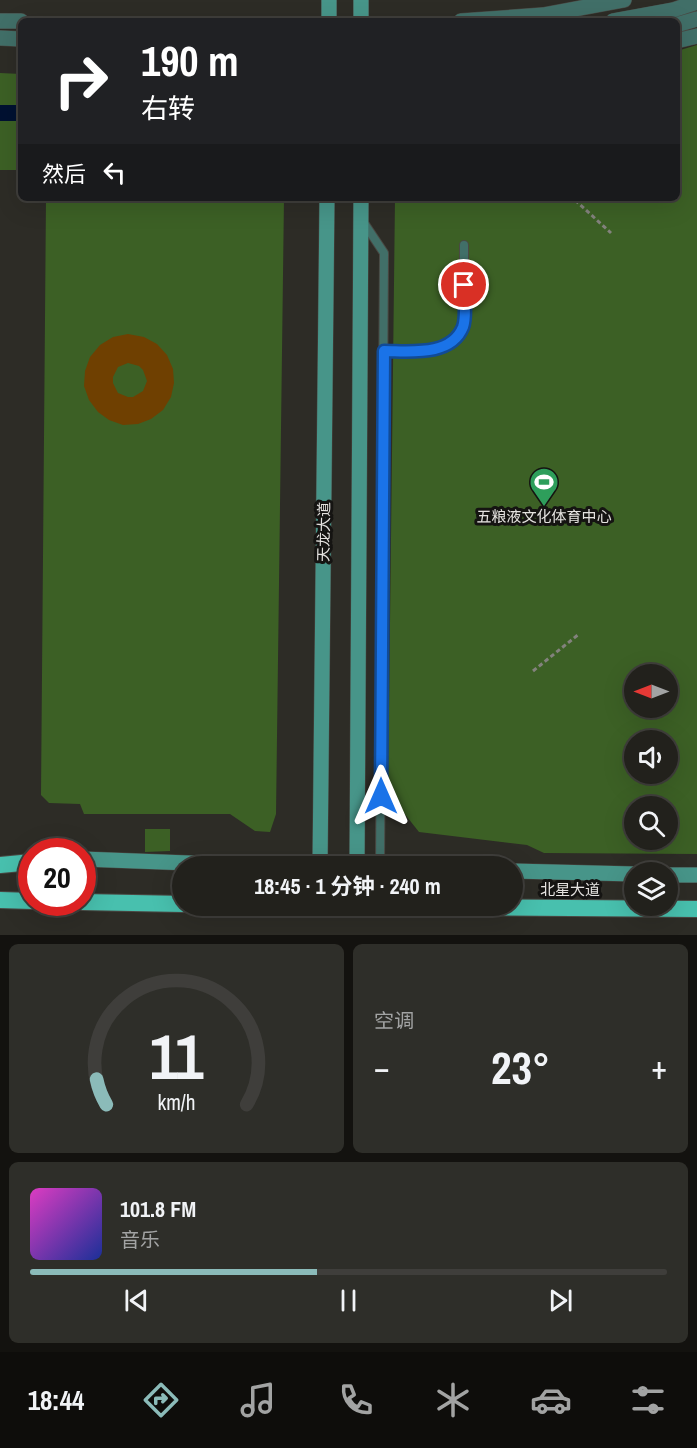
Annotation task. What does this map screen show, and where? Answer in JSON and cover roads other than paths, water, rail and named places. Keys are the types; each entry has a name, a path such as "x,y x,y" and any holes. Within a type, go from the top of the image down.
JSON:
{"highway":[{"path":"0,865 18,862"},
{"path":"0,900 18,901"},
{"path":"96,902 172,904"},
{"name":"北星大道","path":"523,908 697,909"}],"main road":[{"path":"329,0 329,18"},
{"path":"361,0 361,18"},
{"name":"天龙大道","path":"320,856 327,201"},
{"path":"357,856 360,201"},
{"path":"0,858 18,859"},
{"path":"96,860 172,862"},
{"name":"北星大道","path":"523,871 624,874"},
{"path":"678,874 697,875"}],"street":[{"path":"502,18 543,15 624,0"},
{"path":"629,18 673,10 697,2"},
{"path":"680,24 697,19"},
{"path":"0,21 18,21"},
{"path":"680,40 697,36"},
{"path":"0,38 18,39"}],"lane":[{"path":"360,218 384,253 380,856"},
{"path":"384,351 423,351 445,347 456,338 464,326 464,245"}],"waterway":[{"path":"0,113 18,113"}],"place":[{"name":"五粮液文化体育中心","path":"544,508"}]}
